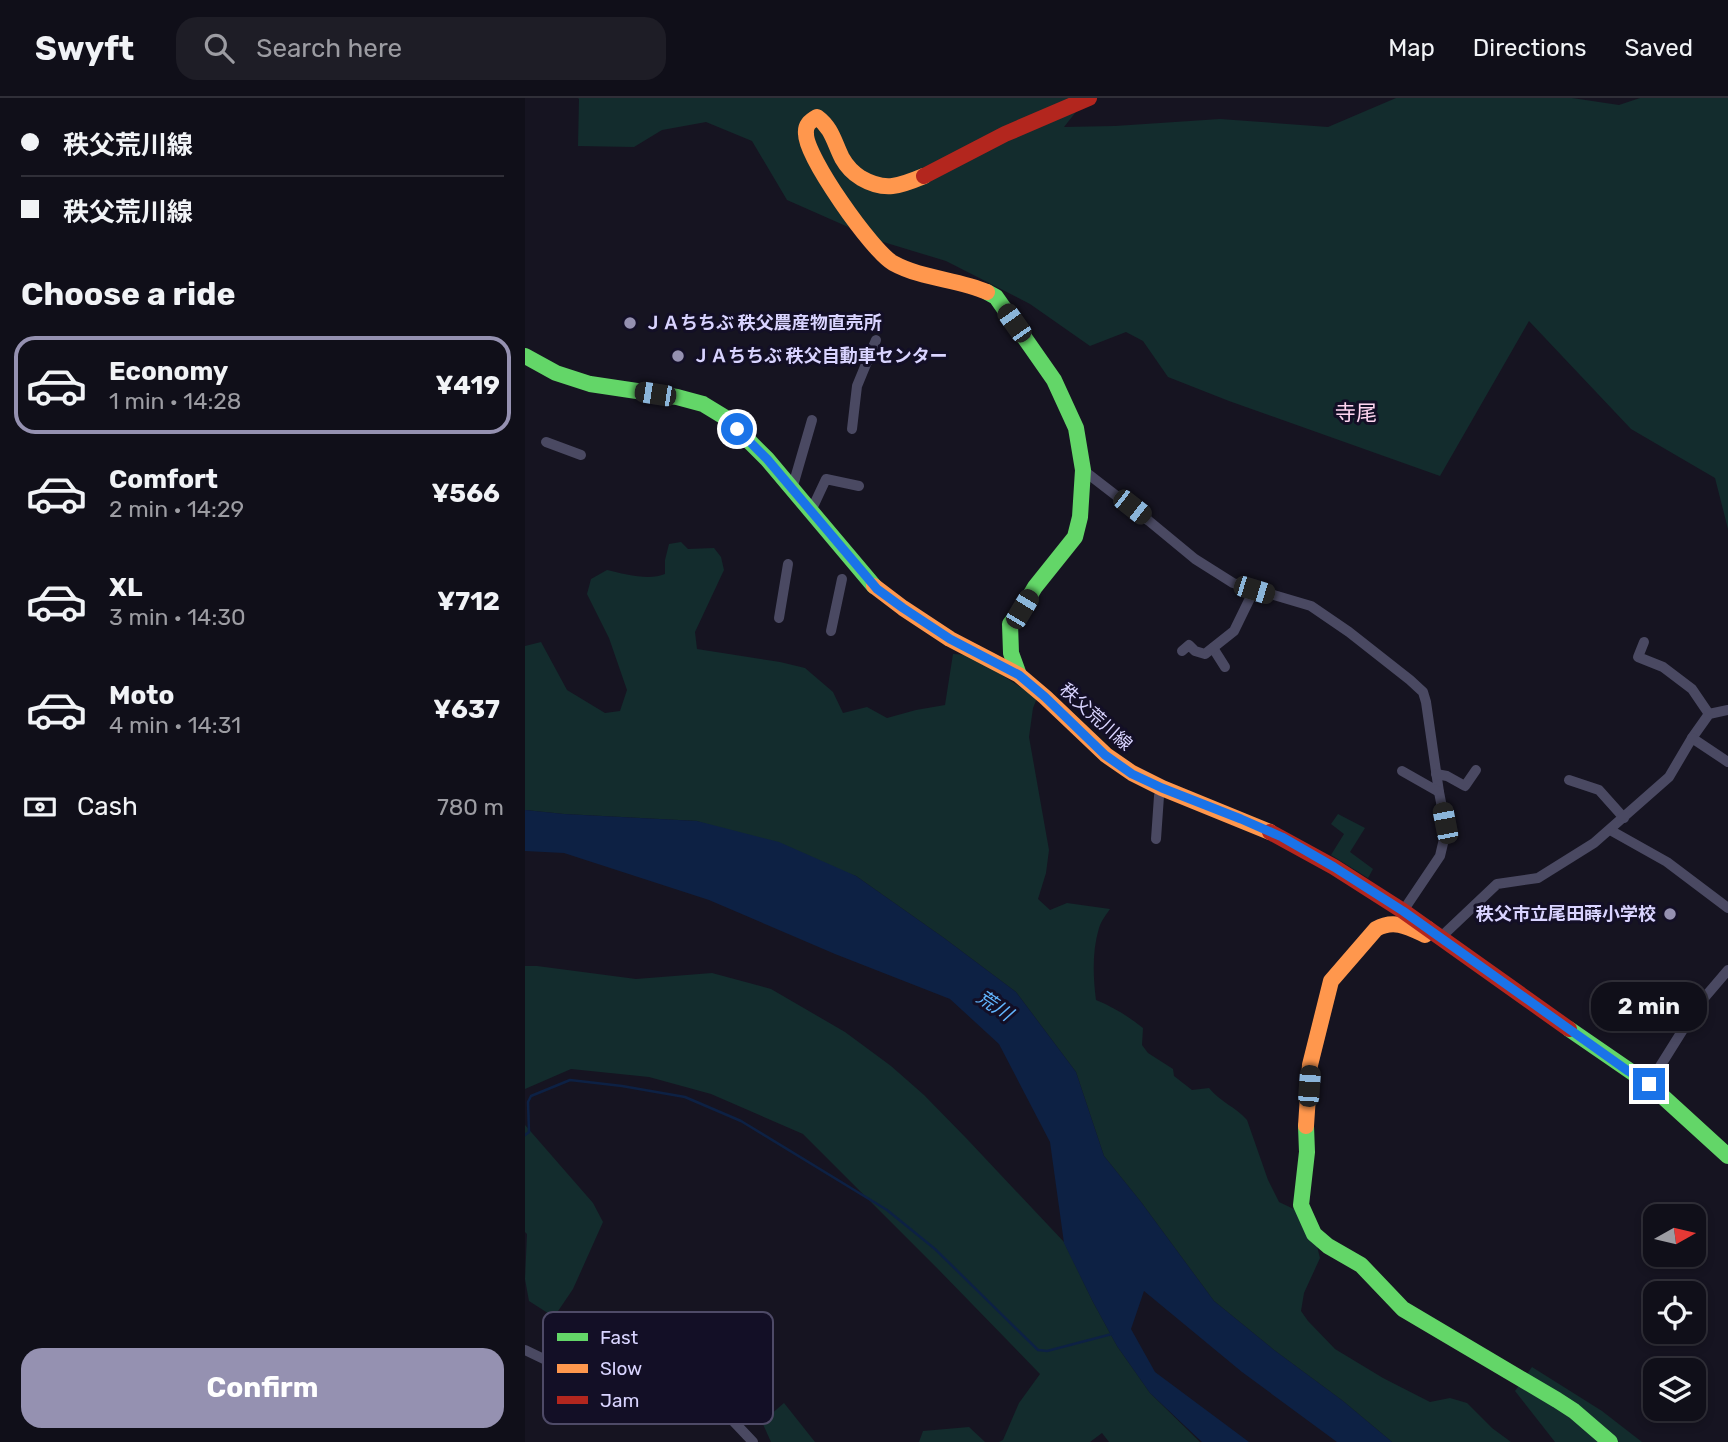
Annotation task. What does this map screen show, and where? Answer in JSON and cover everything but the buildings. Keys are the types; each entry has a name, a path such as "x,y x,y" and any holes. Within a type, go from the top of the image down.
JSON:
{"street":[{"path":"1019,675 1011,653 1010,624 1035,587 1075,537 1080,517 1083,470 1076,428 1054,380 996,297 982,289 894,264 883,256 868,240 813,156 805,129 808,121 817,117 822,120 835,135 842,160 853,172 879,187 898,186 921,179 1006,134 1089,98"},
{"path":"852,429 857,386 876,340"},
{"name":"秩父荒川線","path":"525,356 556,373 590,384 677,397 703,404 726,418 767,459 877,589 950,639 1019,675 1105,755 1132,774 1282,837 1403,911 1649,1084 1728,1156"},
{"path":"792,489 812,419"},
{"path":"547,442 581,456"},
{"path":"1083,470 1195,559 1233,583 1311,607 1349,632 1423,692 1445,823 1444,839 1440,856 1403,911"},
{"path":"811,511 826,479 859,486"},
{"path":"779,618 788,564"},
{"path":"831,631 842,579"},
{"path":"1182,651 1189,645 1195,651 1205,654 1234,631 1254,590"},
{"path":"1644,642 1638,657 1663,667 1692,689 1709,714"},
{"path":"1213,648 1225,667"},
{"path":"1610,1442 1557,1400 1403,1309 1361,1265 1328,1246 1314,1234 1301,1205 1307,1152 1306,1112 1310,1065 1331,981 1376,929 1390,922 1425,935 1434,934 1497,884 1538,878 1594,843 1625,818 1669,777 1709,714 1728,710"},
{"path":"1692,738 1728,762"},
{"path":"1436,774 1447,776 1465,786 1476,770"},
{"path":"1402,771 1439,792"},
{"path":"1569,780 1599,790 1625,818"},
{"path":"1156,839 1162,788"},
{"path":"1610,830 1667,862 1728,908"},
{"path":"1649,1084 1699,1004 1728,970"},
{"path":"525,1350 543,1359"},
{"path":"736,1424 753,1442"}],"green space":[{"path":"578,98 1087,98 1064,127 1220,119 1328,127 1396,98 1572,98 1619,105 1640,98 1728,98 1728,529 1715,478 1631,429 1529,321 1440,476 1168,377 1143,341 1126,332 1090,346 1030,304 946,261 880,241 787,200 752,141 706,122 662,130 634,147 578,146"},
{"path":"681,542 688,549 714,548 721,557 724,570 695,632 697,649 805,668 833,692 843,713 867,707 887,718 945,705 953,654 971,655 1037,698 1029,737 1049,850 1046,873 1038,899 1050,910 1067,903 1110,909 1100,925 1095,946 1096,1000 1143,1028 1142,1045 1148,1053 1173,1069 1174,1076 1192,1090 1209,1088 1247,1120 1268,1180 1279,1202 1298,1211 1316,1242 1320,1258 1304,1293 1301,1311 1308,1321 1335,1349 1383,1378 1430,1402 1450,1398 1467,1403 1492,1428 1511,1442 1392,1442 1214,1301 1104,1156 1076,1072 1016,992 856,876 697,821 525,810 525,646 541,642 567,690 605,713 620,711 627,690 609,638 587,594 591,579 607,570 644,577 665,574 669,544"},
{"path":"1338,814 1365,828 1350,852 1373,869 1368,878 1331,855 1344,834 1331,824"},
{"path":"525,966 636,979 712,973 771,989 845,1032 924,1095 1064,1242 1117,1346 1150,1393 1200,1442 1109,1442 1102,1433 1090,1442 999,1442 1003,1440 1019,1403 1040,1374 803,1134 711,1094 649,1077 571,1069 525,1089"},
{"path":"525,1125 593,1203 603,1222 573,1289 557,1312 546,1312 529,1301 525,1279"},
{"path":"1532,1367 1602,1411 1642,1442 1555,1442 1515,1391"},
{"path":"784,1403 815,1442 771,1442 763,1424 773,1424 773,1412"},
{"path":"969,1427 985,1442 919,1442 923,1431"}],"water":[{"name":"荒川","path":"525,810 697,821 779,842 856,876 944,938 1016,992 1076,1072 1104,1156 1214,1301 1392,1442 1337,1442 1242,1372 1144,1291 1131,1329 1155,1372 1249,1442 1202,1442 1150,1393 1117,1346 1093,1302 1064,1243 1050,1142 999,1044 950,999 709,900 564,853 525,851"}],"waterway":[{"path":"525,1135 529,1132 528,1102 531,1096 570,1080 685,1097 741,1121 887,1210 935,1249 1038,1350 1047,1351 1112,1334"}],"traffic: fast":[{"path":"987,292 996,297 1054,380 1076,428 1083,470 1080,517 1075,537 1035,587 1010,624 1011,653 1019,675"},
{"path":"525,356 556,373 590,384 677,397 703,404 726,418 767,459 874,586"},
{"path":"1569,1029 1649,1084 1728,1156"},
{"path":"1306,1126 1307,1152 1301,1205 1314,1234 1328,1246 1361,1265 1403,1309 1557,1400 1610,1442"}],"traffic: slow":[{"path":"924,176 893,186 870,182 855,174 846,164 822,121 817,117 807,126 809,146 828,182 856,223 883,255 904,268 987,292"},
{"path":"874,586 950,639 1019,675 1106,755 1132,773 1270,832"},
{"path":"1306,1126 1310,1065 1331,981 1376,929 1395,924 1425,935 1428,929"}],"traffic: jam":[{"path":"924,176 1005,134 1089,98"},
{"path":"1270,832 1334,867 1403,911 1569,1029"}],"place":[{"name":"ＪＡちちぶ 秩父農産物直売所","path":"630,323"},
{"name":"ＪＡちちぶ 秩父自動車センター","path":"678,356"},
{"name":"秩父市立尾田蒔小学校","path":"1670,914"}],"district":[{"name":"寺尾","path":"1356,413"}],"route":[{"path":"737,429 767,459 877,589 950,639 1019,675 1105,755 1132,774 1282,837 1334,867 1403,911 1649,1084"}]}
